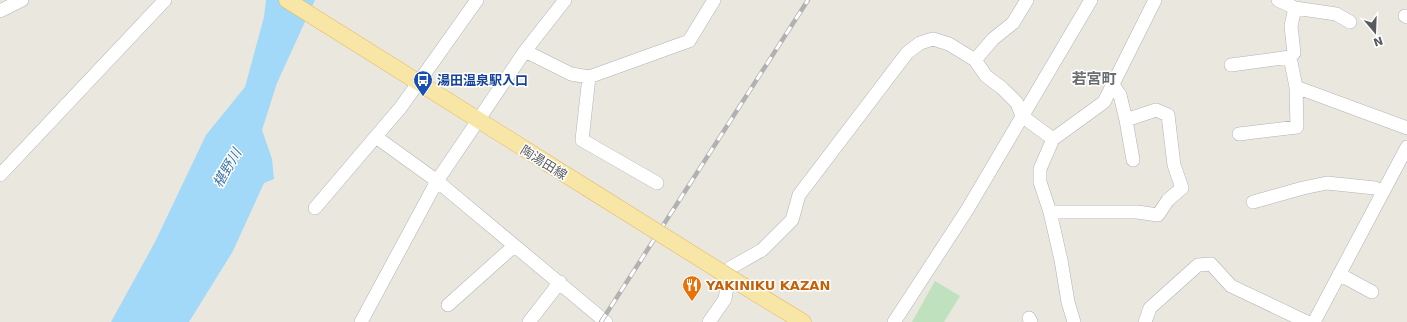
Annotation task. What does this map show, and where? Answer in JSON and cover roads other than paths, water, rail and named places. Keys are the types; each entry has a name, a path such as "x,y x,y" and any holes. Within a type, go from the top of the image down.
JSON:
{"main road":[{"name":"陶湯田線","path":"287,0 802,322"}],"street":[{"path":"0,11 22,0"},
{"path":"0,174 165,0"},
{"path":"315,208 402,107 413,80 477,0"},
{"path":"366,320 437,181 525,51 565,0"},
{"path":"525,51 571,74 589,77 689,41 714,0"},
{"path":"975,60 993,38 1013,23 1026,0"},
{"path":"894,322 967,210 1091,0"},
{"path":"1072,321 1050,212 1040,182 1040,169 1053,140 1104,102 1155,0"},
{"path":"1278,0 1295,8 1336,14 1350,22"},
{"path":"1231,65 1290,57 1294,53 1290,26 1295,8"},
{"path":"709,322 725,299 730,268 762,250 792,220 799,195 907,53 920,43 933,39 949,44 975,60 986,76 1002,88 1017,103 1022,116 1053,140"},
{"path":"1240,134 1297,127 1296,87 1290,57"},
{"path":"589,77 582,140 657,183"},
{"path":"1113,85 1120,95 1133,160"},
{"path":"1296,87 1407,128"},
{"path":"1050,212 1137,212 1158,215 1168,200 1182,188 1174,165 1168,115 1156,110 1126,120"},
{"path":"376,137 437,181 514,246 560,282 606,322"},
{"path":"1314,322 1407,147"},
{"path":"1254,202 1302,188 1326,183 1376,188 1383,192"},
{"path":"448,305 514,246"},
{"path":"1146,322 1150,308 1198,265 1211,264 1230,286 1307,322"},
{"path":"1339,274 1372,292"},
{"path":"529,322 560,282"}],"water":[{"name":"椹野川","path":"266,0 315,0 277,83 262,130 272,159 274,179 264,183 233,251 189,322 111,322 155,242 206,135 245,87 264,17"}],"railway":[{"path":"601,322 808,0"}],"place":[{"name":"湯田温泉駅入口","path":"423,97"},
{"name":"YAKINIKU KAZAN","path":"692,302"}],"district":[{"name":"若宮町","path":"1094,79"}]}
